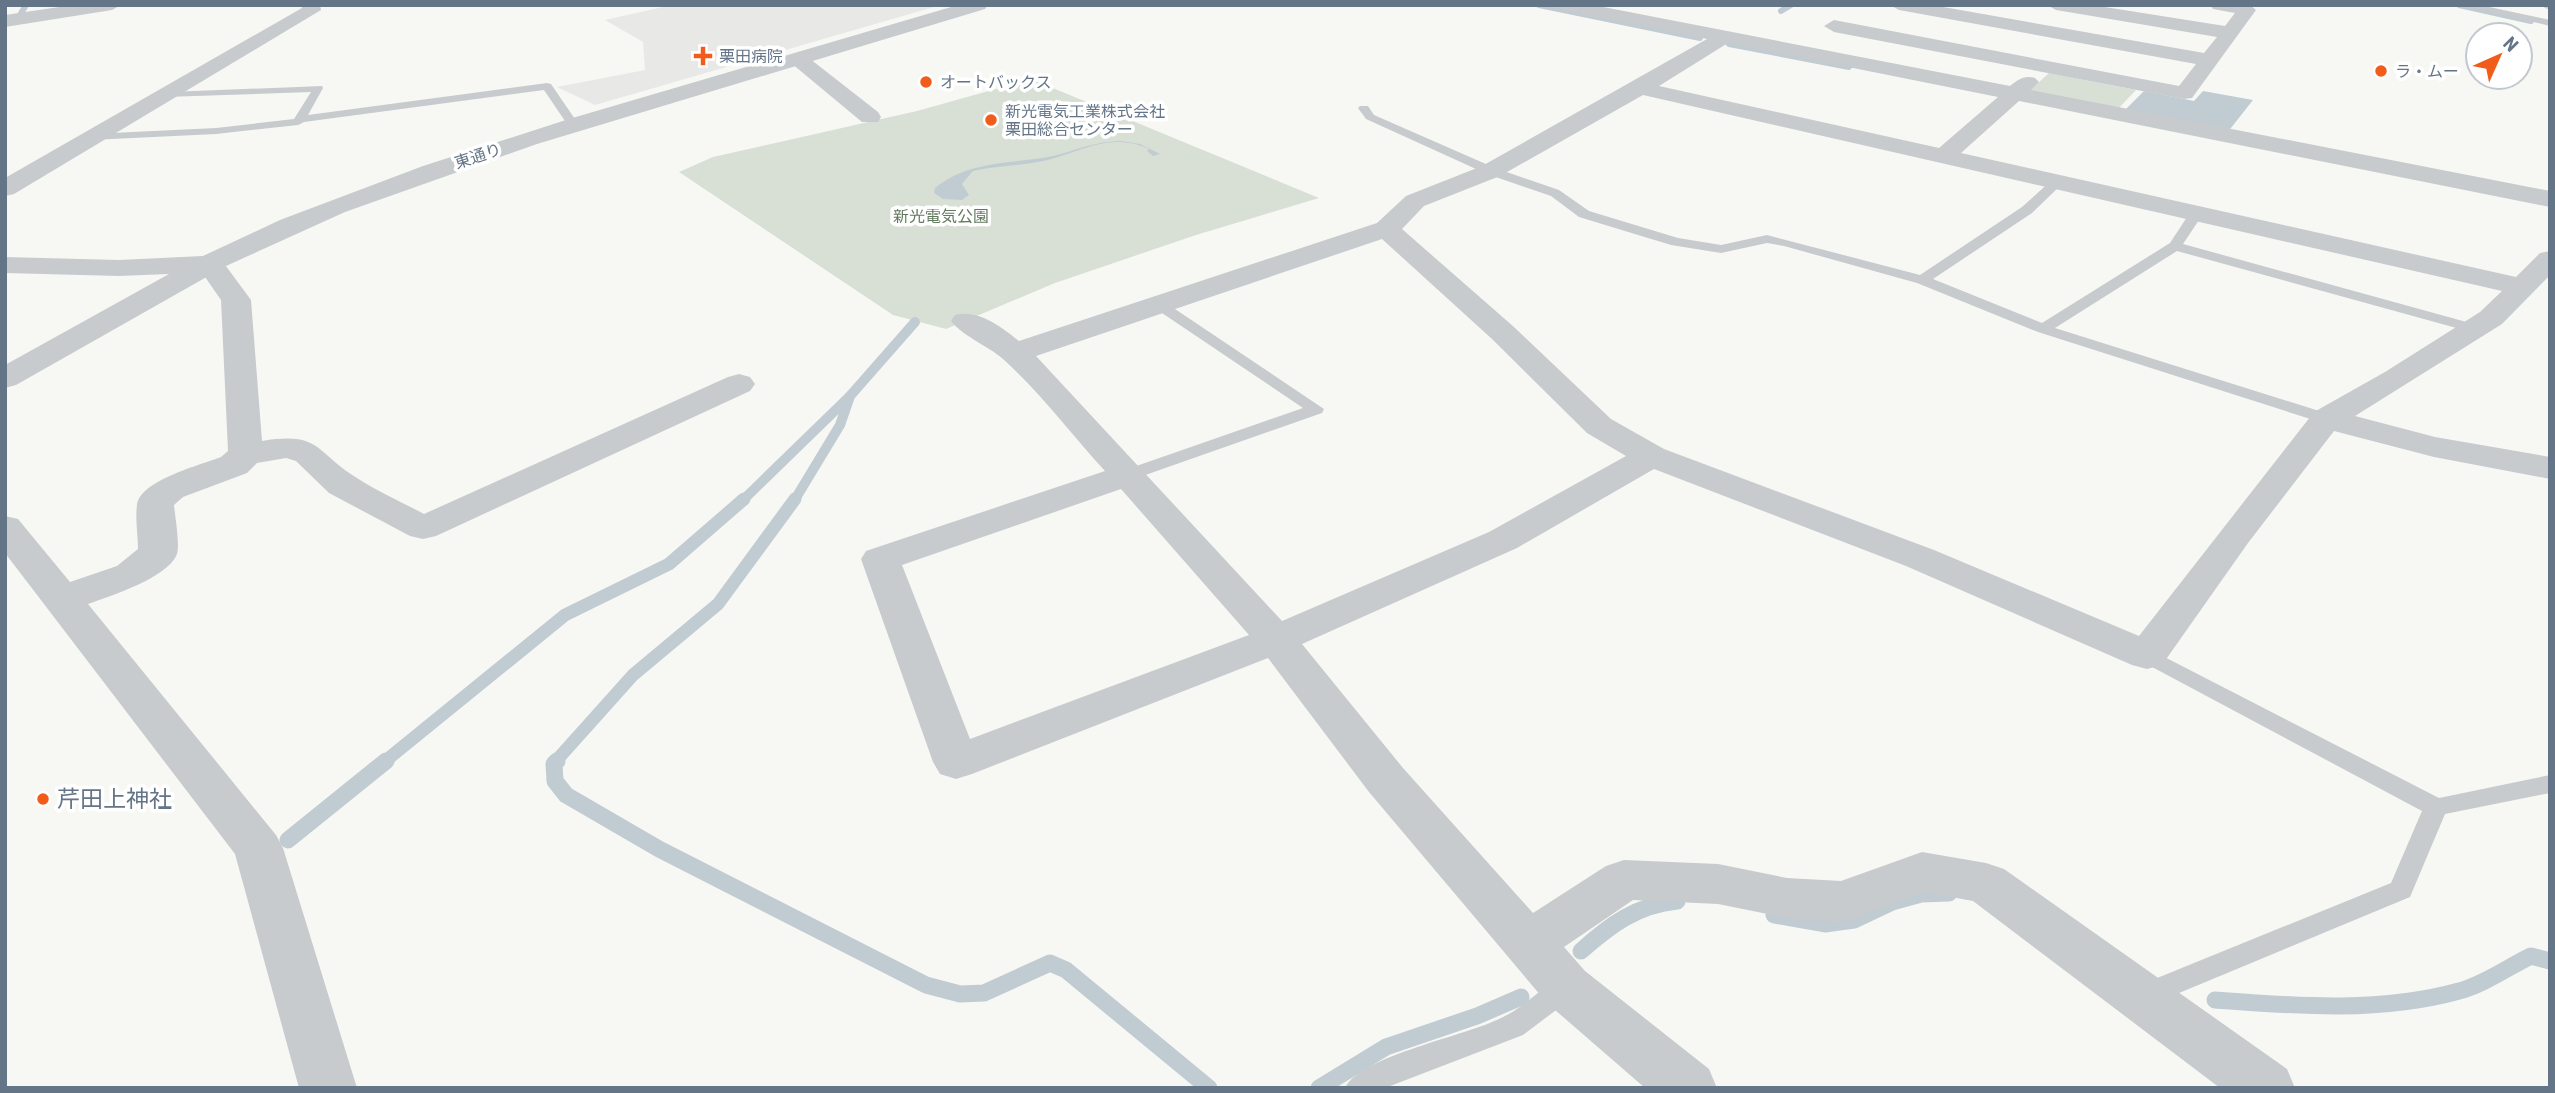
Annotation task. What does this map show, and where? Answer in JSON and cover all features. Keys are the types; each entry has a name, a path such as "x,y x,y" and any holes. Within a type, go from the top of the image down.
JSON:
{"street":[{"path":"5,21 112,5"},
{"path":"5,189 312,10 311,5"},
{"path":"1563,5 2550,199"},
{"path":"1899,5 2210,60"},
{"path":"2056,5 2229,33"},
{"path":"1834,26 2184,93 2247,10 2219,5"},
{"name":"東通り","path":"5,378 210,264 289,226 397,184 572,125 973,6"},
{"path":"1793,51 1856,12"},
{"path":"1015,353 1386,229 1415,201 1491,171 1640,89 1723,38"},
{"path":"797,59 870,117"},
{"path":"1943,157 2045,66"},
{"path":"1640,89 2524,287"},
{"path":"1386,229 1503,333 1599,426 1652,456 1920,558 2147,655 2235,535 2326,419 2476,329 2524,287 2550,259"},
{"path":"5,265 119,268 210,264 236,300 246,454"},
{"path":"966,321 992,335 1015,353 1128,475 1276,640 1386,780 1566,986 1688,1088"},
{"path":"62,599 131,573 158,553 155,502 170,489 234,465 246,454 288,447 308,454 342,485 423,528 739,384"},
{"path":"2326,419 2434,447 2550,468"},
{"path":"1128,475 880,559 956,762 1276,640 1503,540 1652,456"},
{"path":"5,527 258,848 328,1088"},
{"path":"1530,942 1624,880 1718,884 1787,898 1843,902 1922,872 1986,883 2266,1088"}],"lane":[{"path":"2466,5 2550,23"},
{"path":"2543,5 2550,7"},
{"path":"300,119 547,86 572,125"},
{"path":"91,137 216,131 298,122 318,88 169,95"},
{"path":"1364,108 1370,117 1491,171 1555,193 1584,214 1676,242 1721,249 1767,239 1785,242 1922,280 2043,329 2326,419"},
{"path":"1922,280 2027,210 2057,182"},
{"path":"2043,329 2175,246 2196,214"},
{"path":"2175,246 2476,329"},
{"path":"1128,475 1316,409 1161,306"},
{"path":"2147,655 2436,807 2550,784"},
{"path":"2143,996 2401,890 2436,807"},
{"path":"1360,1088 1381,1074 1513,1026 1566,986"}],"shaded area":[{"name":"栗田病院","path":"672,5 941,5 595,105 557,87 645,70 643,42 605,20"},
{"path":"2144,91 2194,101 2203,91 2253,100 2227,133 2123,112"},
{"path":"1121,141 1140,144 1160,154 1153,156 1147,151 1149,149 1134,144 1106,143 1053,159 973,171 962,184 969,195 962,200 943,199 934,193 935,188 962,172 992,164 1053,156 1095,144"}],"green space":[{"path":"2049,73 2136,90 2116,111 2026,94"},
{"name":"新光電気公園","path":"1031,79 1319,198 1196,235 1055,283 946,329 893,315 679,172 713,157 917,111"}],"waterway":[{"path":"20,15 26,5"},
{"path":"1539,5 1700,38"},
{"path":"1781,11 1791,5"},
{"path":"2459,5 2531,21"},
{"path":"1729,44 1849,67"},
{"path":"850,396 915,322"},
{"path":"742,501 850,396"},
{"path":"794,501 840,425 850,396"},
{"path":"384,762 565,615 669,564 744,499"},
{"path":"555,762 633,675 718,604 795,499"},
{"path":"288,840 386,761"},
{"path":"557,761 554,764 555,781 566,795 659,849 926,985 960,994 984,993 1050,963 1066,970 1209,1088"},
{"path":"1774,915 1825,924 1854,920 1892,902 1921,894 1949,893"},
{"path":"1581,951 1625,918 1649,907 1677,901"},
{"path":"2215,1000 2307,1006 2399,1003 2468,988 2531,956 2550,961"},
{"path":"1319,1088 1386,1047 1477,1016 1521,997"}],"place":[{"name":"栗田病院","path":"703,56"},
{"name":"ラ・ムー","path":"2381,71"},
{"name":"オートバックス","path":"926,82"},
{"name":"新光電気工業株式会社 栗田総合センター","path":"991,120"},
{"name":"芹田上神社","path":"43,799"}]}
